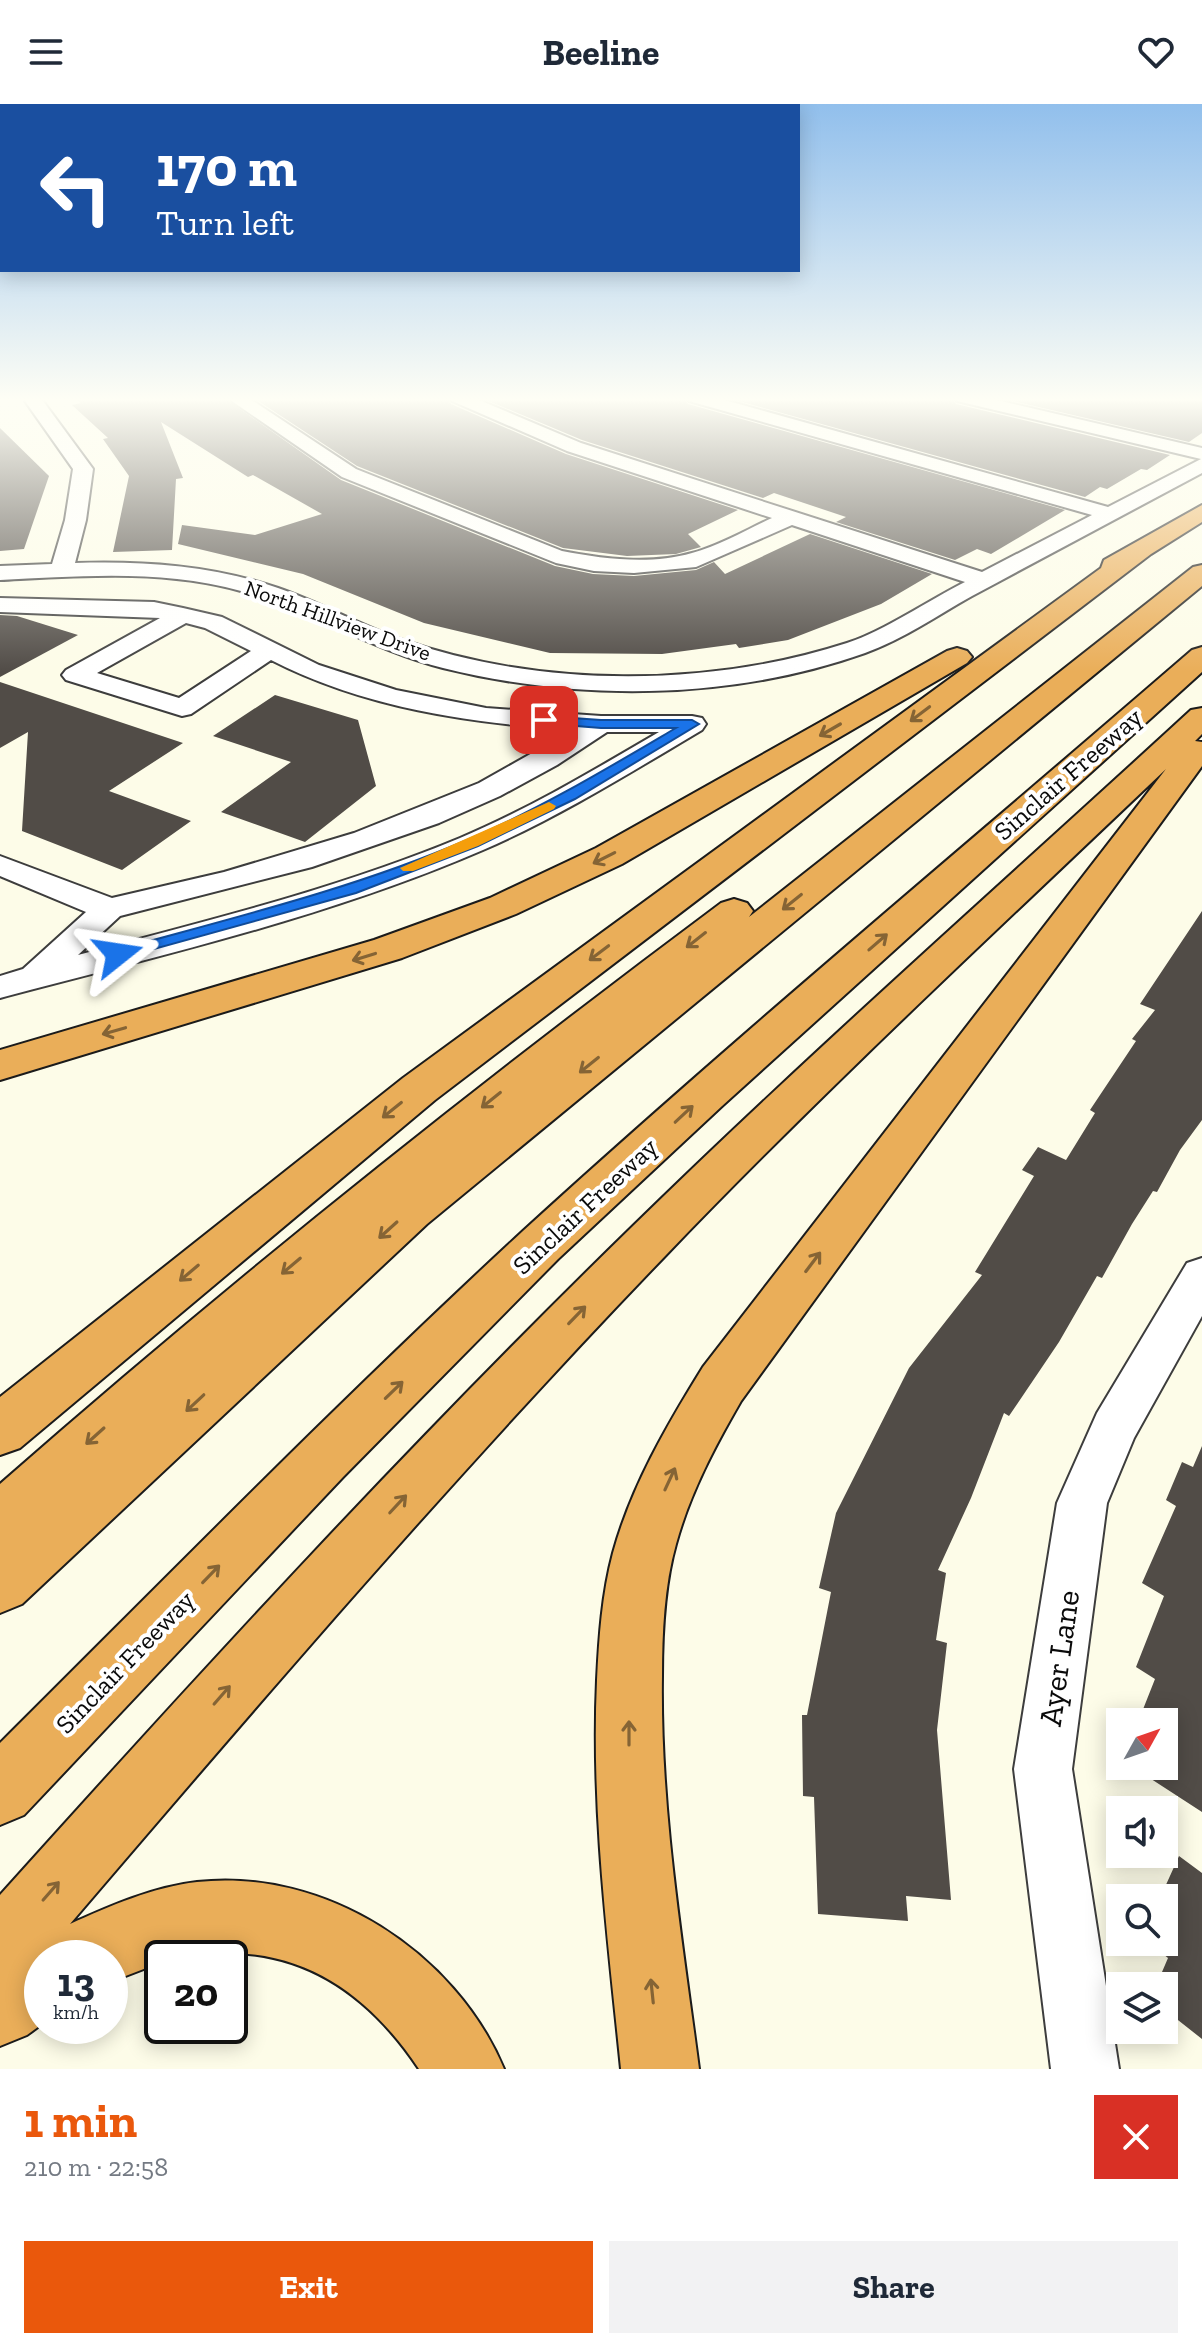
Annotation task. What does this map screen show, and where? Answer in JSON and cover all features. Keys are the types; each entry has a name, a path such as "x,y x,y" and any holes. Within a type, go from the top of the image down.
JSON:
{"highway":[{"path":"0,1065 388,949 555,883 662,827 1140,551 1202,512"},
{"path":"0,1430 419,1089 1140,551"},
{"path":"0,1522 184,1356 570,1037 1202,551"},
{"path":"0,1583 410,1211 1202,573"},
{"name":"Sinclair Freeway","path":"0,1791 323,1459 541,1245 718,1084 1202,656"},
{"path":"0,1950 247,1667 504,1391 652,1239 1202,717"},
{"path":"660,2069 635,1839 629,1695 633,1606 645,1546 665,1489 690,1437 722,1384 1202,743"},
{"path":"119,1940 170,1922 235,1914 288,1924 354,1950 414,1997 465,2069"},
{"path":"0,2008 24,1991"}],"street":[{"path":"61,570 71,544 80,489"},
{"path":"388,489 556,556 594,564 634,566 696,560 790,518"},
{"path":"701,489 986,581"},
{"path":"1021,489 1111,514"},
{"name":"North Hillview Drive","path":"0,573 122,570 228,580 278,594 394,645 447,659 510,672 579,681 654,683 806,664 859,647 1158,489"},
{"path":"0,605 154,609 183,615 213,622 310,670 390,697 486,716 601,724 692,724 570,796 473,843 351,890 16,983"},
{"path":"183,615 75,675 182,708 269,650"},
{"path":"16,983 109,909 337,848 466,801 567,749 601,724"},
{"path":"0,865 109,909"},
{"name":"Ayer Lane","path":"1085,2069 1043,1769 1082,1503 1114,1428 1202,1276"}],"building":[{"path":"0,489 45,489 24,549 0,551"},
{"path":"126,489 175,489 172,550 113,552"},
{"path":"277,489 363,489 555,566 593,574 634,576 696,570 714,562 725,574 810,534 932,574 881,604 788,640 739,648 736,644 662,654 550,653 424,623 303,574 178,544 182,525 255,535 322,514"},
{"path":"414,489 673,489 738,510 688,534 701,547 676,554 627,556 563,548"},
{"path":"734,489 989,489 1065,510 991,554 977,549 955,560 836,522 846,517 774,493 763,498"},
{"path":"1055,489 1097,489 1085,497"},
{"path":"0,615 17,616 78,635 0,677"},
{"path":"0,682 183,743 109,791 191,821 122,870 22,831 28,732 0,748"},
{"path":"275,695 358,720 376,786 305,842 221,812 291,762 213,736"},
{"path":"1202,911 1202,1120 1180,1150 1157,1192 1153,1191 1132,1224 1102,1278 1097,1276 1059,1342 1009,1416 1004,1413 971,1498 938,1570 946,1573 936,1640 947,1643 937,1730 951,1900 906,1896 908,1921 818,1914 814,1797 803,1796 802,1715 807,1715 831,1592 819,1588 836,1513 909,1368 982,1275 975,1272 1034,1176 1022,1170 1038,1147 1066,1160 1095,1113 1090,1110 1136,1041 1132,1039 1155,1010 1140,1004"},
{"path":"1202,1446 1202,1812 1153,1780 1178,1780 1178,1708 1144,1708 1155,1679 1136,1667 1164,1596 1142,1583 1176,1506 1166,1500 1182,1462 1193,1467"},
{"path":"1179,1856 1202,1873 1202,2039 1178,2020 1178,1972 1162,1972 1168,1958 1166,1956 1178,1956 1178,1884 1166,1884 1174,1868 1178,1868"}],"slow traffic":[{"path":"408,868 473,843 549,806"}],"route":[{"path":"118,954 351,890 473,843 570,796 692,724 601,724 544,720"}]}
